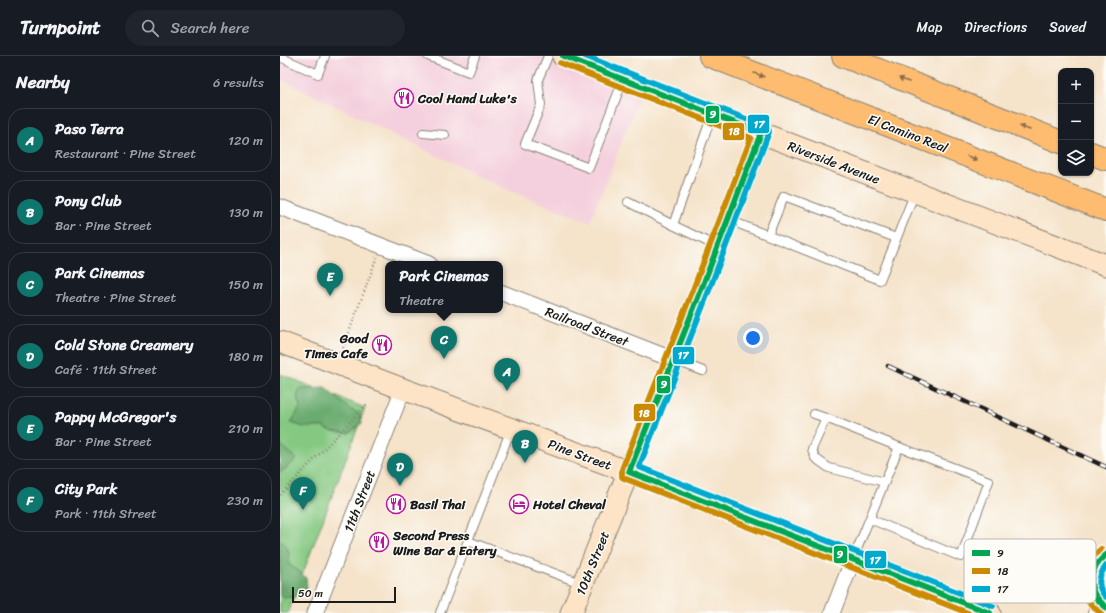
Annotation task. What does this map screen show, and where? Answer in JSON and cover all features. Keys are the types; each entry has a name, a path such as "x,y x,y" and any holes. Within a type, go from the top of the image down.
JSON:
{"highway":[{"name":"El Camino Real","path":"710,56 1106,210"},
{"path":"843,56 1058,141"},
{"path":"1094,154 1106,159"}],"street":[{"name":"Riverside Avenue","path":"563,56 712,115 1106,265"},
{"name":"10th Street","path":"571,613 674,360 761,133"},
{"path":"280,206 421,261"},
{"name":"Railroad Street","path":"503,293 674,360"},
{"name":"Pine Street","path":"280,342 511,430 629,472 964,603"},
{"name":"11th Street","path":"319,612 402,389"},
{"path":"832,613 853,560"},
{"name":"Pine Street","path":"964,603 990,613"}],"lane":[{"path":"280,57 318,74 326,56"},
{"path":"428,56 469,72 475,56"},
{"path":"548,56 538,80 541,105 525,144 589,168 623,80"},
{"path":"673,224 712,115"},
{"path":"423,133 445,134"},
{"path":"728,219 880,280 915,192"},
{"path":"768,235 784,196 896,238"},
{"path":"628,202 718,247"},
{"path":"674,360 703,371"},
{"path":"814,414 989,481 968,539"},
{"path":"826,418 812,449 815,458 829,468 885,482"},
{"path":"440,613 511,430"},
{"path":"853,560 899,447"},
{"path":"870,519 961,557 964,549"},
{"path":"468,541 583,584"},
{"path":"1096,564 1106,555"},
{"path":"1097,600 1106,607"},
{"path":"1092,613 1096,603"}],"path":[{"path":"337,364 382,246"},
{"path":"280,495 368,403"}],"shaded area":[{"path":"282,56 556,56 642,90 590,222 501,187 280,79 280,60"}],"green space":[{"path":"280,374 365,408 288,613 280,613"},
{"path":"325,388 350,409 360,414 362,423 349,433 332,431 322,427 304,427 291,423 300,407 297,397 300,389"},
{"path":"280,444 297,459 280,473"},
{"path":"280,540 283,541 289,552 289,565 299,571 306,578 307,588 298,595 287,598 280,596"}],"railway":[{"path":"888,366 1106,467"}],"transit line":[{"name":"9","path":"563,56 761,133 629,472 964,603"},
{"name":"17","path":"585,56 764,126 768,128 769,132 708,293 639,467 964,595"},
{"name":"18","path":"560,63 751,138 622,469 622,477 968,613"},
{"name":"18","path":"1096,553 1101,549"},
{"name":"9","path":"1096,567 1106,555"},
{"name":"17","path":"1106,566 1101,574 1099,582 1099,585 1106,597"},
{"name":"9","path":"1096,597 1106,607"},
{"name":"9","path":"964,603 990,613"},
{"name":"17","path":"985,603 993,606"},
{"name":"18","path":"1091,603 1101,613"}],"place":[{"name":"Cool Hand Luke's","path":"404,98"},
{"name":"Pappy McGregor's","path":"330,296"},
{"name":"Good Times Cafe","path":"382,345"},
{"name":"Park Cinemas","path":"444,359"},
{"name":"Paso Terra","path":"507,391"},
{"name":"Pony Club","path":"525,463"},
{"name":"Cold Stone Creamery","path":"400,486"},
{"name":"Basil Thai","path":"396,504"},
{"name":"Hotel Cheval","path":"519,504"},
{"name":"City Park","path":"303,510"},
{"name":"Second Press Wine Bar & Eatery","path":"379,542"}]}
